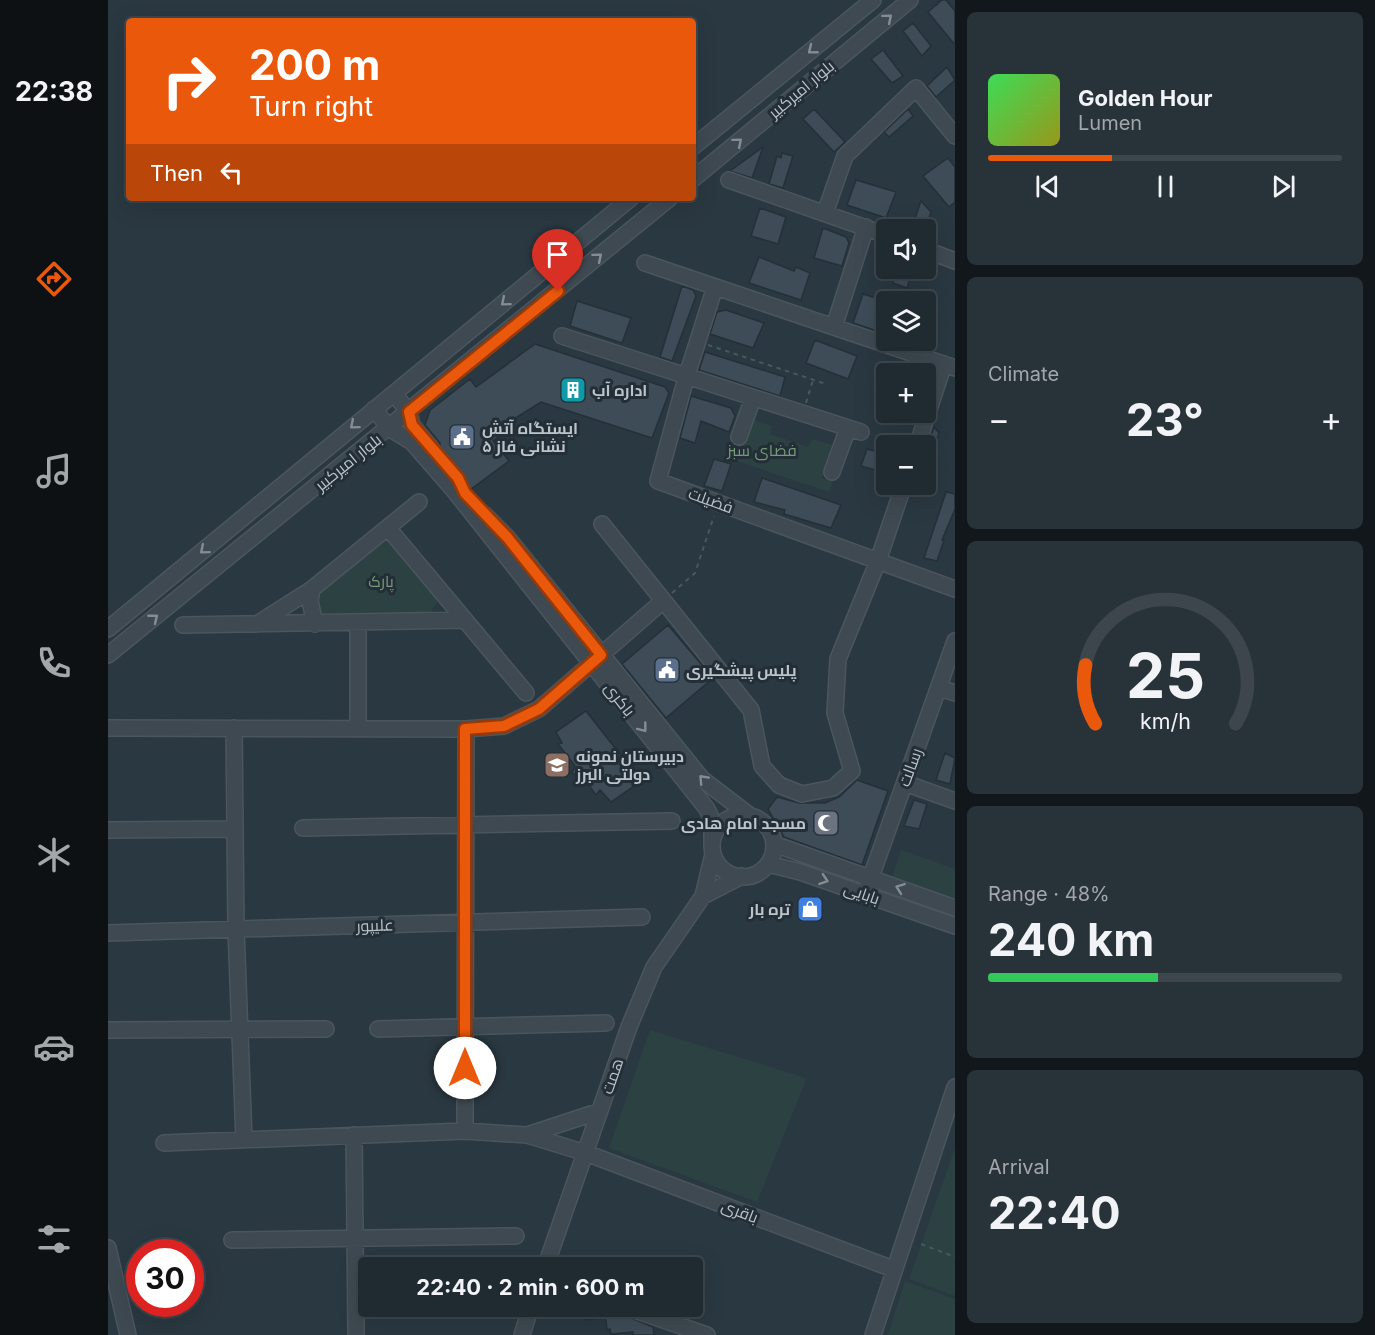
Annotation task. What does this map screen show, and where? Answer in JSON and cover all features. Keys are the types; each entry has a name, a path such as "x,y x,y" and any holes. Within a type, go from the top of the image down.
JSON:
{"street":[{"name":"بلوار امیرکبیر","path":"696,145 873,0"},
{"name":"بلوار امیرکبیر","path":"696,177 910,0"},
{"path":"825,213 845,156 916,88 955,136"},
{"path":"729,180 876,231"},
{"name":"بلوار امیرکبیر","path":"108,629 627,201"},
{"name":"بلوار امیرکبیر","path":"108,655 666,201"},
{"path":"834,327 866,227"},
{"path":"936,254 955,261"},
{"path":"645,263 949,366 921,435"},
{"name":"فضیلت","path":"715,287 686,378 658,481 955,589"},
{"path":"562,336 686,378 855,430 832,472"},
{"name":"باکری","path":"394,394 409,412 412,425 458,478 465,493 507,537 707,809 712,820 713,849"},
{"path":"739,437 753,398"},
{"name":"باکری","path":"374,409 389,428 412,442 596,659 702,779 748,815"},
{"path":"602,524 751,710 762,766 779,785 802,794 833,788 852,771 835,713 838,659 878,561 900,495"},
{"path":"257,624 312,589 419,502"},
{"path":"388,528 526,693"},
{"path":"312,589 310,601 315,624"},
{"path":"108,728 465,729 504,726 539,709 663,601"},
{"path":"183,625 464,620"},
{"path":"358,623 358,729"},
{"name":"رسالت","path":"865,894 955,640"},
{"path":"939,688 955,693"},
{"path":"234,728 236,929 244,1140"},
{"path":"465,729 465,1131"},
{"path":"905,783 955,801"},
{"path":"748,815 766,825 774,844 768,864 761,871 742,876 703,896 714,834 728,818 748,815"},
{"path":"303,828 672,821"},
{"path":"108,830 235,829"},
{"name":"بابایی","path":"774,844 955,908"},
{"path":"713,849 724,870 742,876"},
{"name":"بابایی","path":"768,864 865,894 955,926"},
{"name":"همت","path":"549,1257 654,967 703,896"},
{"name":"علیپور","path":"108,933 642,916"},
{"path":"378,1029 606,1023"},
{"path":"108,1030 326,1029"},
{"path":"873,1335 893,1269 948,1129 955,1087"},
{"path":"164,1143 465,1131 527,1135 600,1111"},
{"name":"باقری","path":"527,1135 586,1153 893,1269"},
{"path":"354,1136 356,1335"},
{"path":"232,1240 516,1236"},
{"path":"108,1248 128,1335"},
{"path":"522,1335 528,1317"},
{"path":"655,1317 708,1335"}],"path":[{"path":"706,344 826,384"},
{"path":"802,414 813,380"},
{"path":"663,601 695,573 719,503"},
{"path":"921,1244 955,1257"}],"green space":[{"name":"فضای سبز","path":"751,419 772,426 770,434 808,447 812,439 833,445 822,478 833,482 829,492 728,458 733,443 742,445"},
{"name":"پارک","path":"385,538 392,541 436,593 438,600 429,615 326,618 318,614 314,591"},
{"path":"901,850 955,869 955,899 892,877"},
{"path":"650,1030 803,1077 806,1080 757,1202 609,1148"},
{"path":"955,1148 955,1296 909,1279"},
{"path":"905,1281 955,1299 955,1335 888,1335"}],"building":[{"path":"942,0 946,0 955,11 955,45 928,12"},
{"path":"913,23 931,46 922,56 903,31"},
{"path":"883,50 903,76 892,83 871,59"},
{"path":"947,67 955,80 936,97 927,86"},
{"path":"814,109 845,142 834,152 803,119"},
{"path":"908,109 913,116 889,137 884,132"},
{"path":"763,147 752,178 730,171"},
{"path":"782,153 793,156 783,188 769,184 777,156 781,158"},
{"path":"948,158 955,167 955,202 949,207 923,176"},
{"path":"856,180 896,192 886,218 847,205"},
{"path":"921,201 931,212 929,219 915,219"},
{"path":"760,208 786,217 778,244 751,236"},
{"path":"823,228 846,237 849,243 842,266 814,258"},
{"path":"759,257 794,271 796,267 810,273 801,300 749,283"},
{"path":"894,279 910,279 907,288 893,283"},
{"path":"682,286 693,290 696,296 672,361 660,357"},
{"path":"863,294 876,298 876,331 853,323"},
{"path":"577,301 631,318 622,343 570,326"},
{"path":"726,310 764,323 753,348 710,334 717,312"},
{"path":"815,340 857,356 848,379 806,363"},
{"name":"اداره آب","path":"535,344 665,387 669,393 652,438 541,402 506,424 509,429 493,441 509,461 467,492 439,455 440,443 425,425 430,410 470,379 476,387"},
{"path":"705,352 785,377 780,396 699,370"},
{"path":"691,396 731,408 735,416 729,432 701,421 695,443 680,438"},
{"path":"934,427 939,433 936,441 936,435 931,435"},
{"path":"867,449 876,451 876,470 861,466"},
{"path":"714,459 731,464 722,491 704,486"},
{"path":"762,478 841,505 831,528 784,514 785,510 754,502"},
{"path":"946,492 955,494 955,509 942,540 944,540 937,561 924,558"},
{"name":"پلیس پیشگیری","path":"668,625 713,678 666,718 622,664"},
{"path":"586,711 641,781 611,802 600,790 596,795 585,780 572,773 575,766 558,744 562,743 556,732"},
{"path":"945,753 955,758 950,784 936,780"},
{"name":"مسجد امام هادی","path":"857,780 888,791 862,865 784,837 768,809 777,797 799,803 825,803 839,797"},
{"path":"914,800 927,804 919,829 904,826"},
{"path":"584,1317 602,1317 602,1318 585,1320"},
{"path":"606,1317 629,1317 653,1327 654,1335 633,1335 633,1332 611,1334 610,1329 607,1330"}],"place":[{"name":"اداره آب","path":"573,390"},
{"name":"ایستگاه آتش نشانی فاز ۵","path":"462,437"},
{"name":"پلیس پیشگیری","path":"667,670"},
{"name":"دبیرستان نمونه دولتی البرز","path":"557,765"},
{"name":"مسجد امام هادی","path":"826,823"},
{"name":"تره بار","path":"810,909"}],"route":[{"path":"465,1068 465,729 504,726 539,709 601,655 507,537 465,493 458,478 412,425 409,412 558,291"}]}
